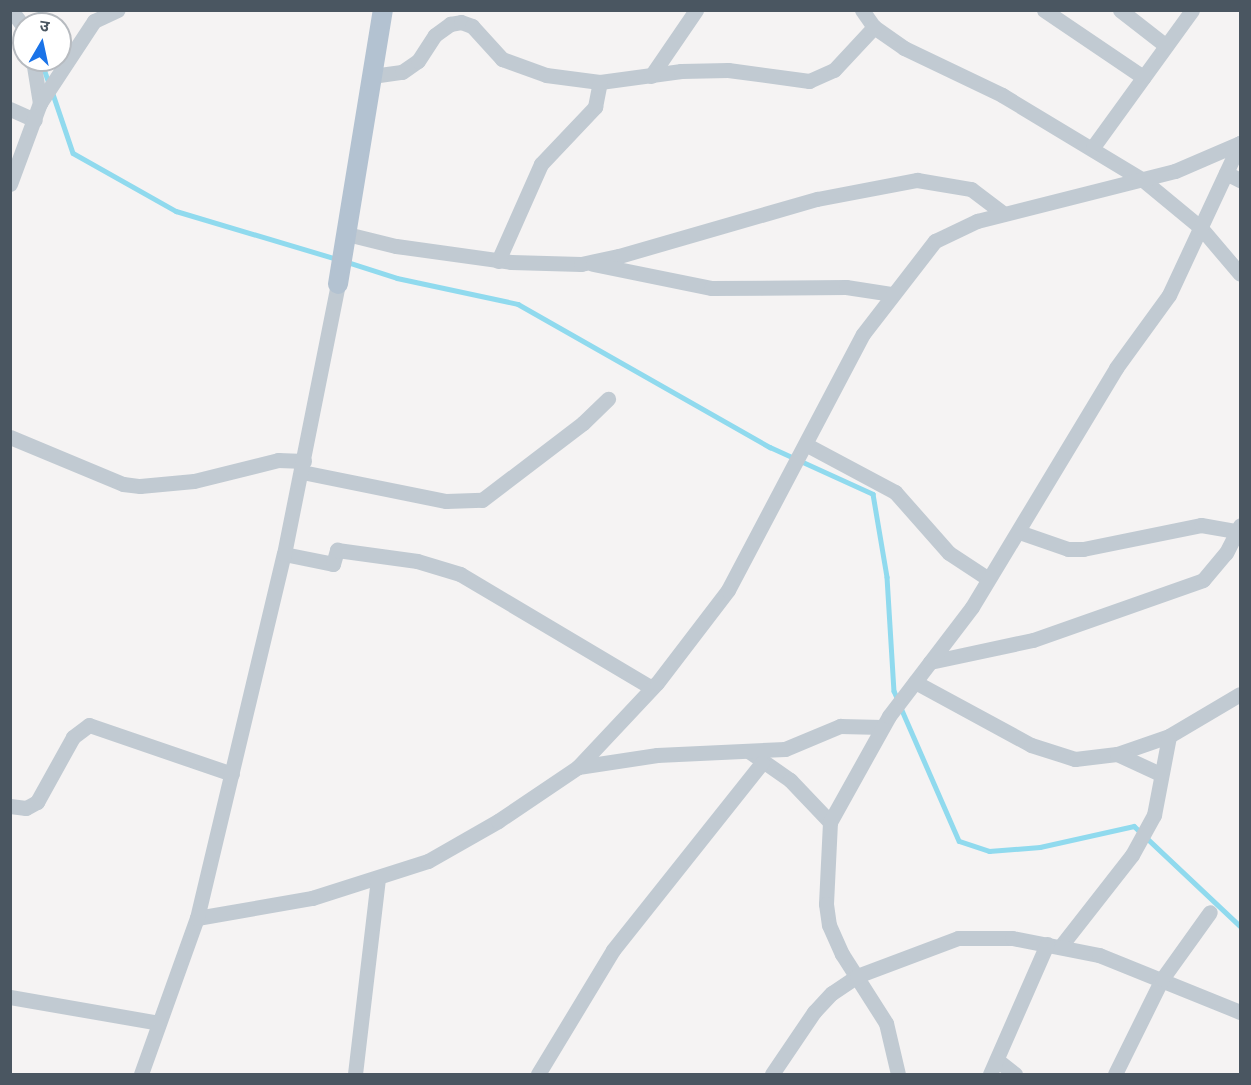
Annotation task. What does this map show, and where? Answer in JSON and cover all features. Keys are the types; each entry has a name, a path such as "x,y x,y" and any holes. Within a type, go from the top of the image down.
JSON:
{"main road":[{"path":"338,284 383,10"}],"street":[{"path":"651,76 696,10"},
{"path":"862,10 874,27 914,53 1002,95 1093,147 1143,180 1201,228 1240,274"},
{"path":"1044,10 1143,77"},
{"path":"1120,10 1166,46"},
{"path":"1093,147 1192,10"},
{"path":"10,184 43,99 63,74 81,39 94,21 109,12"},
{"path":"372,76 402,72 418,61 435,35 450,24 461,22 472,26 502,59 546,75 600,82 728,70 809,81 834,70 874,27"},
{"path":"36,72 43,99"},
{"path":"498,261 541,165 595,107 600,82"},
{"path":"10,109 35,120"},
{"path":"898,1074 886,1023 829,925 826,904 830,822 886,722 972,607 987,578 1019,532 1116,368 1169,295 1240,143"},
{"path":"196,918 312,898 378,879 428,861 498,821 578,767 652,688 728,590 863,334 934,241 977,221 1175,171 1240,143"},
{"path":"1226,173 1240,180"},
{"path":"587,263 890,183 917,180 971,189 1004,214"},
{"path":"347,234 396,246 498,261 587,263 648,278 711,288 846,287 892,294"},
{"path":"141,1074 196,918 232,774 303,467 338,284"},
{"path":"10,437 123,484 141,486 194,481 278,460 446,501 482,500 583,423 608,399"},
{"path":"804,449 894,492 949,553 987,578"},
{"path":"930,662 1033,640 1189,586 1214,570 1240,530 1200,525 1083,549 1068,549 1019,532"},
{"path":"284,554 333,564 337,550 417,561 460,574 652,688"},
{"path":"912,685 1058,756 1075,759 1117,754 1169,736 1240,694"},
{"path":"578,767 657,755 750,752 794,747 840,726 886,722"},
{"path":"10,806 26,808 37,802 73,737 89,725 232,774"},
{"path":"1015,1074 994,1067 1053,945 1132,855 1154,815 1169,736"},
{"path":"750,752 762,763 790,780 830,822"},
{"path":"1117,754 1160,774"},
{"path":"538,1074 613,950 762,763"},
{"path":"355,1074 378,879"},
{"path":"1115,1074 1162,979 1210,912"},
{"path":"772,1074 814,1012 832,993 857,976 958,938 984,936 1053,945 1099,955 1240,1012"},
{"path":"10,996 159,1023"}],"waterway":[{"path":"45,72 49,83"},
{"path":"52,91 73,153 176,211 337,259"},
{"path":"347,262 397,278 518,304 770,447 873,494 887,577 894,691 898,700"},
{"path":"901,708 959,841 989,851 1040,847 1134,826 1240,926"}]}
